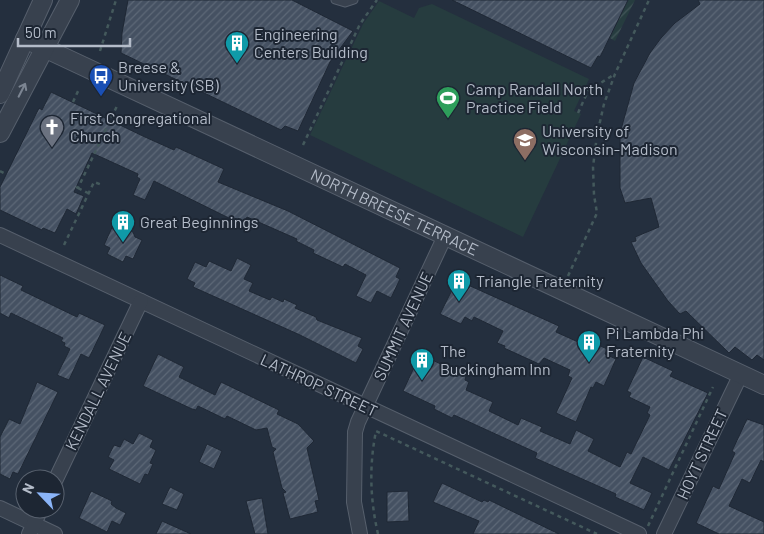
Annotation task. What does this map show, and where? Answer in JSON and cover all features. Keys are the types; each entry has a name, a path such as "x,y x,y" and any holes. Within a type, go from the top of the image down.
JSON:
{"street":[{"path":"0,94 43,0"},
{"path":"0,133 70,0"},
{"name":"NORTH BREESE TERRACE","path":"25,39 764,385"},
{"name":"LATHROP STREET","path":"0,235 639,534"},
{"name":"SUMMIT AVENUE","path":"360,534 354,502 355,432 445,236"},
{"name":"KENDALL AVENUE","path":"61,469 141,301"},
{"name":"HOYT STREET","path":"664,534 729,394 741,374"},
{"path":"0,508 31,529 55,534"}],"lane":[{"path":"335,0 345,3 354,0"}],"path":[{"path":"100,51 116,0"},
{"path":"303,145 360,24 377,0"},
{"path":"570,272 597,213 592,167 604,104 615,74 649,0"},
{"path":"578,113 588,91 615,74"},
{"path":"73,102 79,89"},
{"path":"89,193 77,188 117,106"},
{"path":"0,171 6,174"},
{"path":"64,245 80,207 94,182 102,185"},
{"path":"644,534 714,387"},
{"path":"378,534 371,479 371,458 376,430 597,534"}],"green space":[{"path":"628,0 635,0 615,41 610,38"},
{"name":"Camp Randall North Practice Field","path":"379,1 414,18 419,8 432,4 589,79 574,111 581,114 523,237 310,135 363,24"}],"building":[{"name":"Engineering Centers Building","path":"128,0 292,0 353,31 330,62 298,131 285,126 281,130 121,53 122,33"},
{"path":"452,0 628,0 600,57 598,56 591,68"},
{"path":"698,0 764,0 764,360 757,355 752,360 735,347 729,353 686,311 680,314 668,301 641,263 631,242 636,241 635,237 659,227 651,198 625,203 620,188 620,133 634,83 650,53 661,38 675,23 700,4"},
{"path":"51,92 174,150 176,147 224,169 218,182 288,211 400,268 396,277 400,279 391,298 377,291 371,303 356,296 366,275 345,264 343,267 313,253 314,250 296,241 297,239 247,217 243,225 154,181 145,200 133,195 140,179 137,177 138,174 92,153 74,192 84,196 76,214 67,209 55,233 43,228 42,230 0,210 0,187 39,108 42,110"},
{"name":"Great Beginnings","path":"114,223 133,232 135,237 142,240 133,259 126,256 123,262 107,254 110,248 104,245"},
{"path":"237,258 251,265 244,279 253,283 249,291 270,300 272,297 283,302 284,299 297,305 295,308 316,317 317,320 362,338 358,346 363,349 356,363 300,335 193,287 195,283 187,279 195,262 206,267 209,261 231,271"},
{"path":"0,275 23,286 21,290 77,317 79,313 105,325 89,358 81,354 69,380 57,375 70,349 64,346 65,343 61,341 63,338 11,313 9,318 0,313"},
{"path":"457,280 559,326 556,332 587,346 590,341 607,349 605,354 616,359 604,386 596,382 593,388 591,387 576,422 556,413 572,378 568,376 570,370 544,358 539,364 504,348 505,346 497,343 503,331 474,317 472,321 465,317 461,324 440,314"},
{"path":"158,354 184,367 179,377 215,395 221,382 279,410 277,414 298,424 314,441 307,448 319,500 315,501 318,512 290,519 283,493 286,492 282,488 273,452 276,449 272,447 267,428 256,430 227,416 225,419 198,406 196,410 192,409 143,386"},
{"path":"426,357 466,376 465,380 469,382 466,390 493,402 489,411 518,425 521,418 542,427 540,431 570,444 576,430 594,439 588,451 620,467 627,452 631,454 650,415 647,413 650,407 629,397 631,393 627,391 643,357 673,371 670,376 708,393 669,470 643,457 630,483 652,493 644,510 615,497 616,494 535,458 537,453 454,415 452,418 434,409 435,406 403,391 418,359 423,362"},
{"path":"37,382 58,392 20,469 15,469 15,473 13,472 10,479 0,474 0,437 9,419 20,424"},
{"path":"747,419 764,425 764,462 761,460 750,483 742,479 729,506 764,522 764,534 719,534 696,523 713,486 719,489 735,453 732,451"},
{"path":"139,433 153,440 150,447 156,450 150,463 153,464 148,475 145,474 140,484 109,469 114,460 108,457 114,445 120,447 124,439 133,444"},
{"path":"207,444 222,451 214,469 199,462"},
{"path":"442,483 482,502 484,500 488,502 489,500 559,534 473,534 479,521 433,502"},
{"path":"170,487 184,494 177,510 162,504"},
{"path":"91,491 112,501 111,504 126,513 120,525 112,521 107,532 79,518"},
{"path":"408,491 409,521 387,522 387,492"},
{"path":"262,498 268,534 255,534 246,501"},
{"path":"162,521 191,534 156,534"}],"place":[{"name":"Engineering Centers Building","path":"237,64"},
{"name":"Breese & University (SB)","path":"101,97"},
{"name":"Camp Randall North Practice Field","path":"448,119"},
{"name":"First Congregational Church","path":"52,148"},
{"name":"University of Wisconsin-Madison","path":"525,161"},
{"name":"Great Beginnings","path":"123,243"},
{"name":"Triangle Fraternity","path":"459,302"},
{"name":"Pi Lambda Phi Fraternity","path":"589,363"},
{"name":"The Buckingham Inn","path":"422,381"}]}
